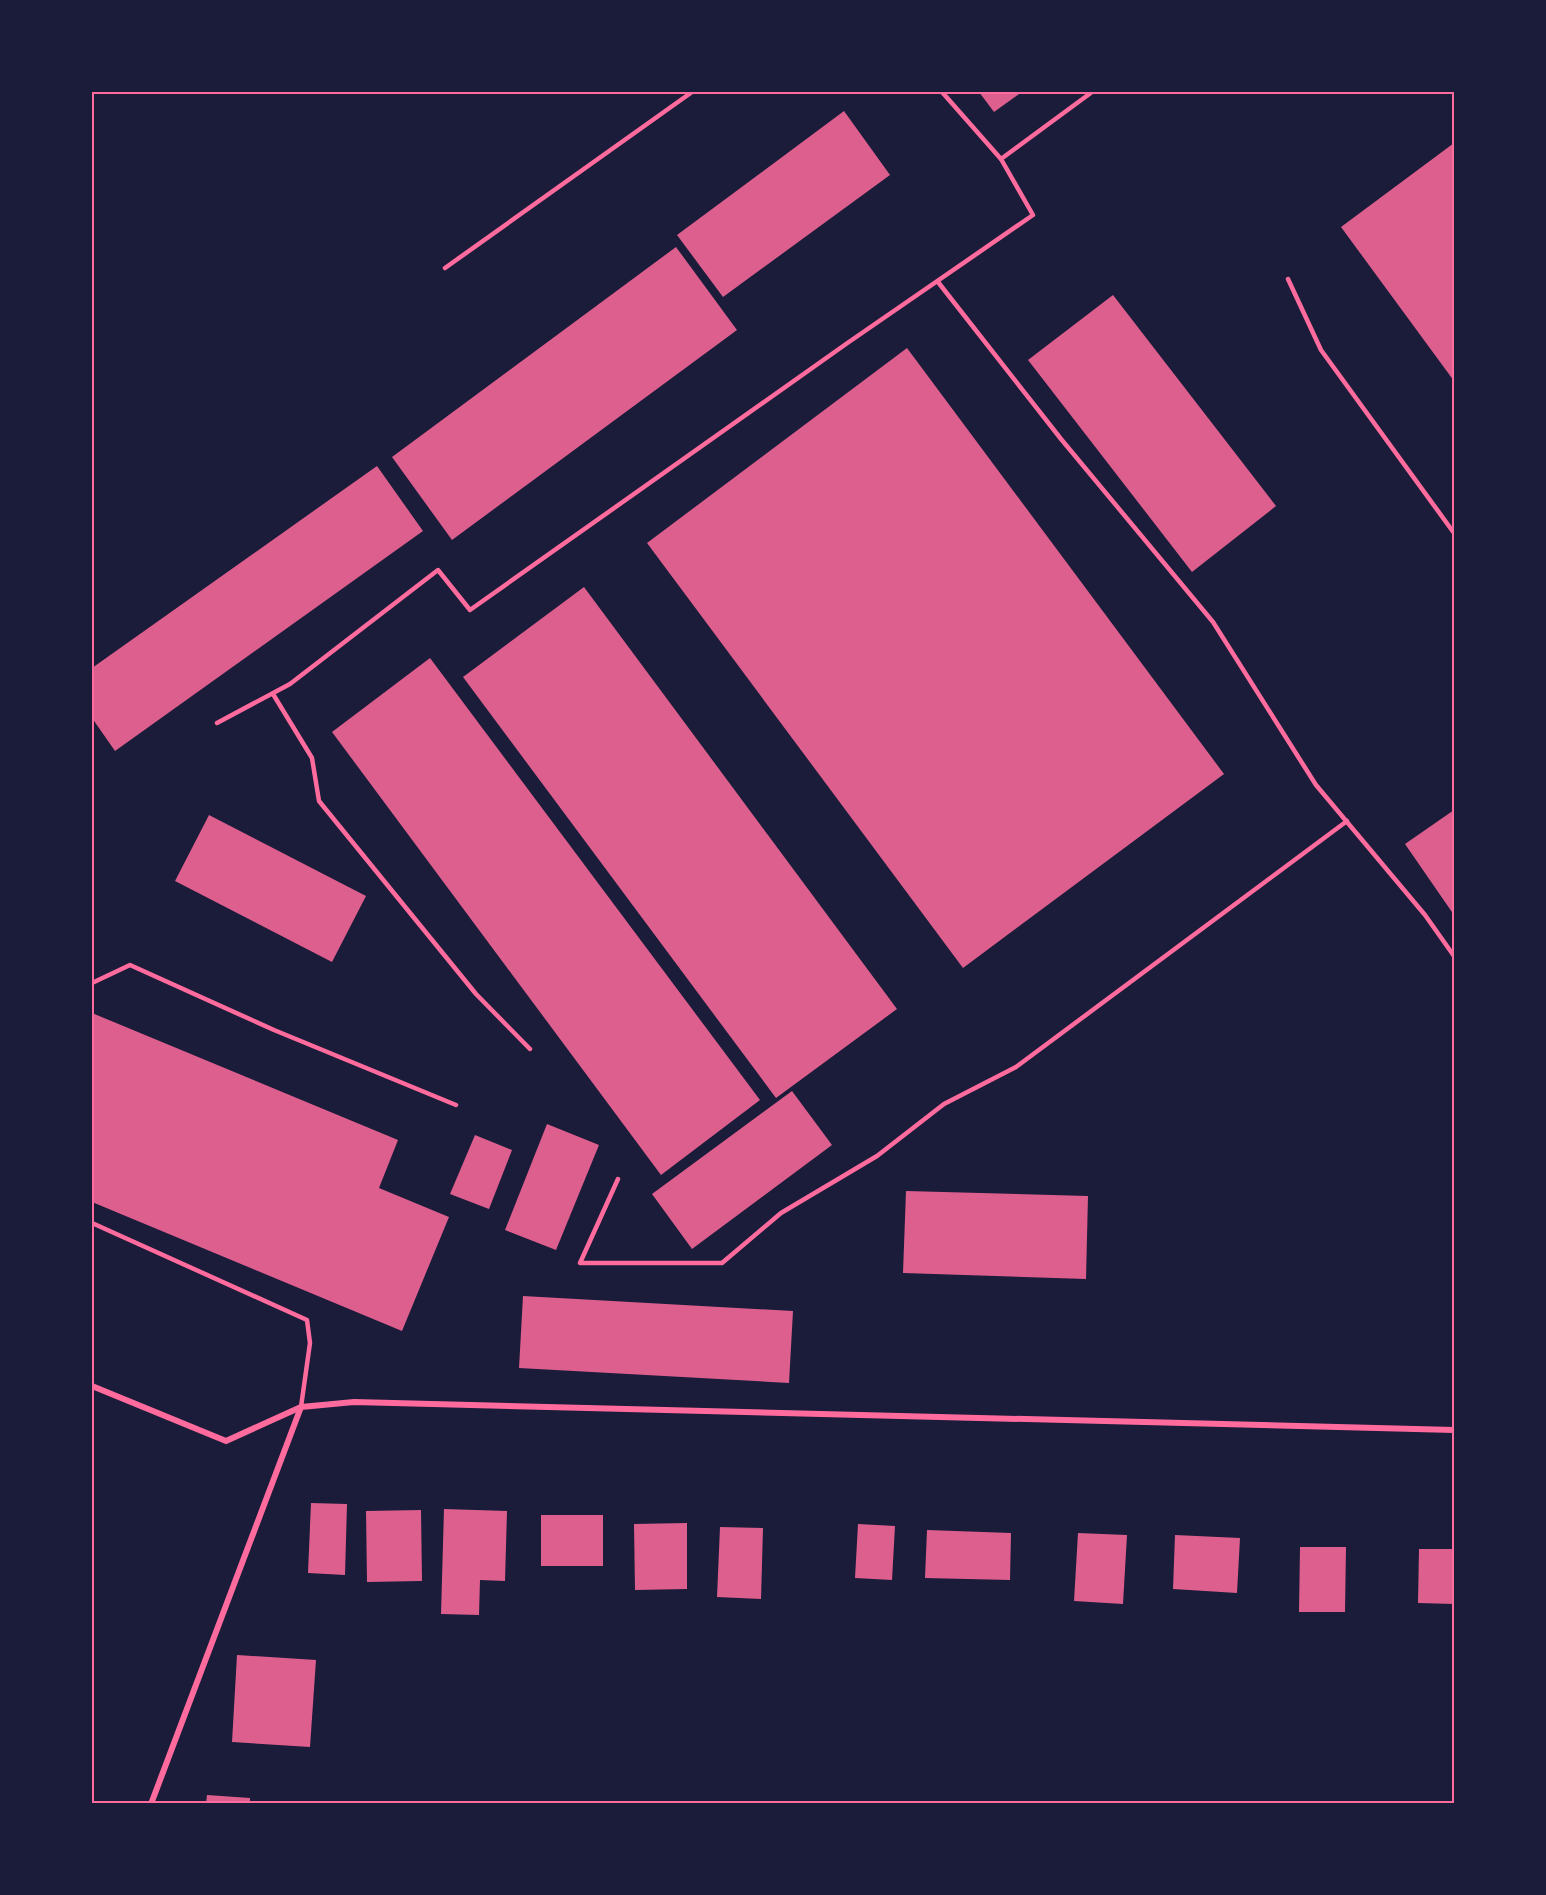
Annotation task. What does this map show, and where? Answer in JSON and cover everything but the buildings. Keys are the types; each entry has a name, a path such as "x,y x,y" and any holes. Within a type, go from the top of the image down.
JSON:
{"street":[{"path":"92,1386 226,1441 301,1407 354,1402 1455,1430"},
{"path":"151,1803 301,1407"}],"lane":[{"path":"444,267 692,92"},
{"path":"217,723 290,684 438,570 470,610 1033,215 1001,159 942,92"},
{"path":"1001,159 1092,92"},
{"path":"1288,279 1322,350 1455,533"},
{"path":"938,282 1061,439 1213,622 1316,784 1425,915 1455,956"},
{"path":"273,694 312,758 319,801 477,994 530,1049"},
{"path":"618,1179 580,1263 722,1263 781,1214 877,1156 944,1104 1016,1067 1347,821"},
{"path":"92,983 130,965 274,1030 456,1105"},
{"path":"92,1223 307,1320 310,1343 301,1407"}]}
